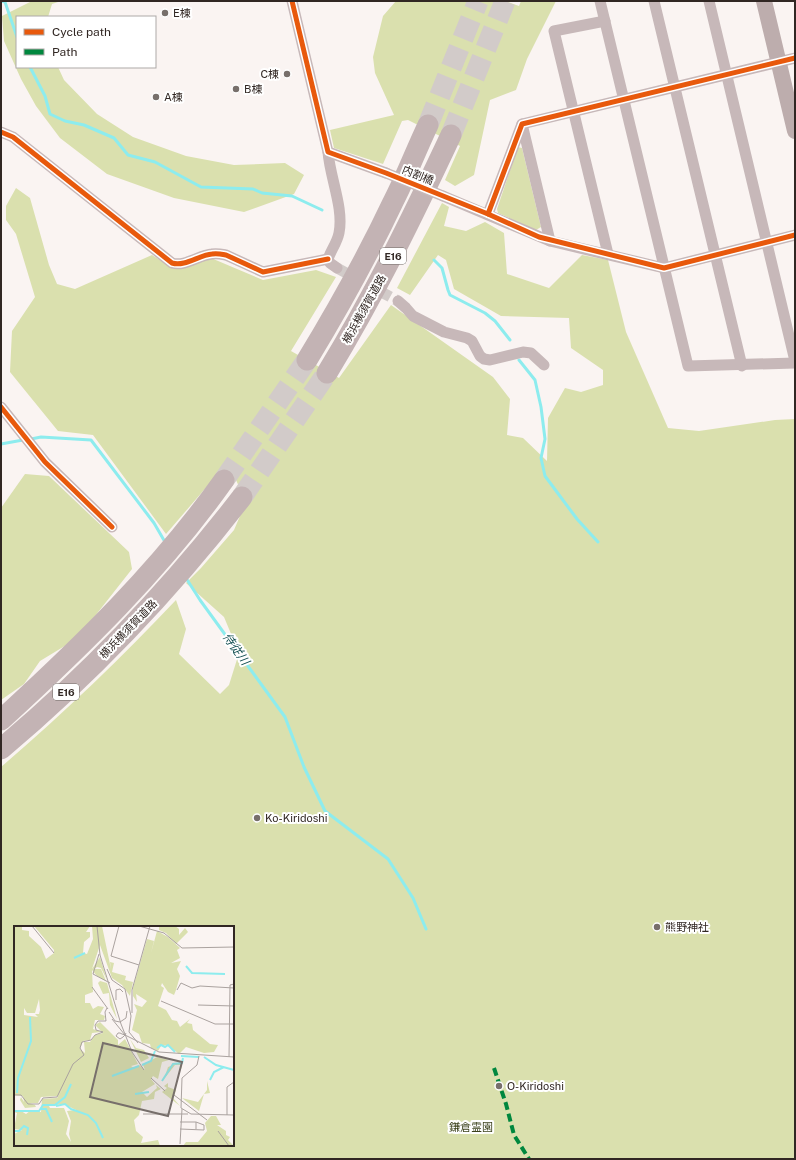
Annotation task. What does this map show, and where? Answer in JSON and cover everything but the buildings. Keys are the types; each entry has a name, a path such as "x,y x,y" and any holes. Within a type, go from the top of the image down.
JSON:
{"highway":[{"name":"E16","path":"307,360 366,256 393,202 428,124"},
{"name":"横浜横須賀道路","path":"327,373 356,325 387,268 416,210 450,135"},
{"name":"横浜横須賀道路","path":"1,720 114,612 162,560 207,505 224,480"},
{"name":"横浜横須賀道路","path":"1,749 70,688 128,630 176,578 242,497"}],"street":[{"path":"292,1 328,152 340,220 336,244 328,259"},
{"path":"600,1 688,366 742,366 795,362 709,1"},
{"path":"654,1 742,366"},
{"path":"764,1 795,131"},
{"path":"605,21 554,31 608,254"},
{"path":"522,124 623,100 674,86 795,58"},
{"path":"488,214 522,124"},
{"path":"522,124 550,241"},
{"path":"1,132 13,137 172,263 179,264 212,254 219,254 226,255 263,272 328,259"},
{"name":"内割橋","path":"328,152 386,173 550,241 664,268"},
{"path":"664,268 795,235"},
{"path":"328,259 330,263 337,268"},
{"path":"398,301 413,316 444,332 467,338 472,341 480,356 484,359 490,360 523,352 531,353 544,365"},
{"path":"1,407 45,462 112,527"}],"green space":[{"path":"32,1 61,1 52,4 48,16 16,16 16,68 4,41 2,16"},
{"path":"396,1 505,1 519,6 521,1 556,1 527,59 516,90 490,100 474,175 455,186 445,180 460,146 408,120 402,121 383,164 334,148 330,130 394,115 375,73 373,57 383,16"},
{"path":"16,68 58,68 64,80 97,114 133,137 186,156 234,165 285,163 304,175 294,194 244,212 174,198 107,174 60,138 36,106"},
{"path":"518,147 522,148 541,227 536,230 498,213 497,209"},
{"name":"鎌倉霊園","path":"16,188 30,198 49,265 57,284 75,289 152,255 174,269 211,258 263,280 316,270 336,277 291,351 339,378 391,305 493,377 510,399 507,435 523,438 547,461 548,418 565,388 581,392 603,385 603,370 571,348 569,318 501,316 454,289 446,260 438,255 410,295 397,288 442,203 449,207 444,226 466,231 485,222 504,233 507,274 549,288 582,255 608,260 626,332 668,428 699,431 775,420 795,419 795,1159 1,1159 1,767 91,686 176,600 186,629 179,654 220,694 229,685 239,653 224,617 186,583 234,530 246,502 236,480 222,469 166,534 93,435 58,431 10,372 12,331 35,297 16,234 6,220 6,206"},
{"path":"25,474 49,476 129,552 132,569 73,641 40,661 24,684 1,700 1,508"}],"waterway":[{"path":"1,1 5,2 16,34"},
{"path":"31,68 45,96 50,114 65,121 84,125 114,138 128,155 155,162 201,187 253,189 262,193 292,196 322,210"},
{"path":"434,260 442,268 450,295 485,313 495,321 510,340"},
{"path":"519,360 535,380 541,407 545,439 541,458 545,476 577,519 598,542"},
{"name":"侍従川","path":"31,439 41,437 91,440 154,523 165,542"},
{"name":"侍従川","path":"1,444 23,440"},
{"name":"侍従川","path":"186,578 200,600 285,717 304,767 325,811 388,859 413,898 426,929"}],"tunnel":[{"path":"428,125 478,1"},
{"path":"451,135 505,1"},
{"path":"337,268 398,301"},
{"path":"224,480 307,360"},
{"path":"242,497 327,373"}],"marked path":[{"path":"494,1068 506,1104 514,1135 529,1159"}],"cycle path":[{"path":"292,1 328,152 386,173 488,214 539,237 664,268 795,235"},
{"path":"488,214 522,124 795,58"},
{"path":"1,132 13,137 172,263 177,264 207,255 219,254 226,255 263,272 328,259"},
{"path":"1,407 45,462 112,527"}],"place":[{"name":"E棟","path":"165,13"},
{"name":"C棟","path":"287,74"},
{"name":"B棟","path":"236,89"},
{"name":"A棟","path":"156,97"},
{"name":"Ko-Kiridoshi","path":"257,818"},
{"name":"熊野神社","path":"657,927"},
{"name":"O-Kiridoshi","path":"499,1086"}]}
